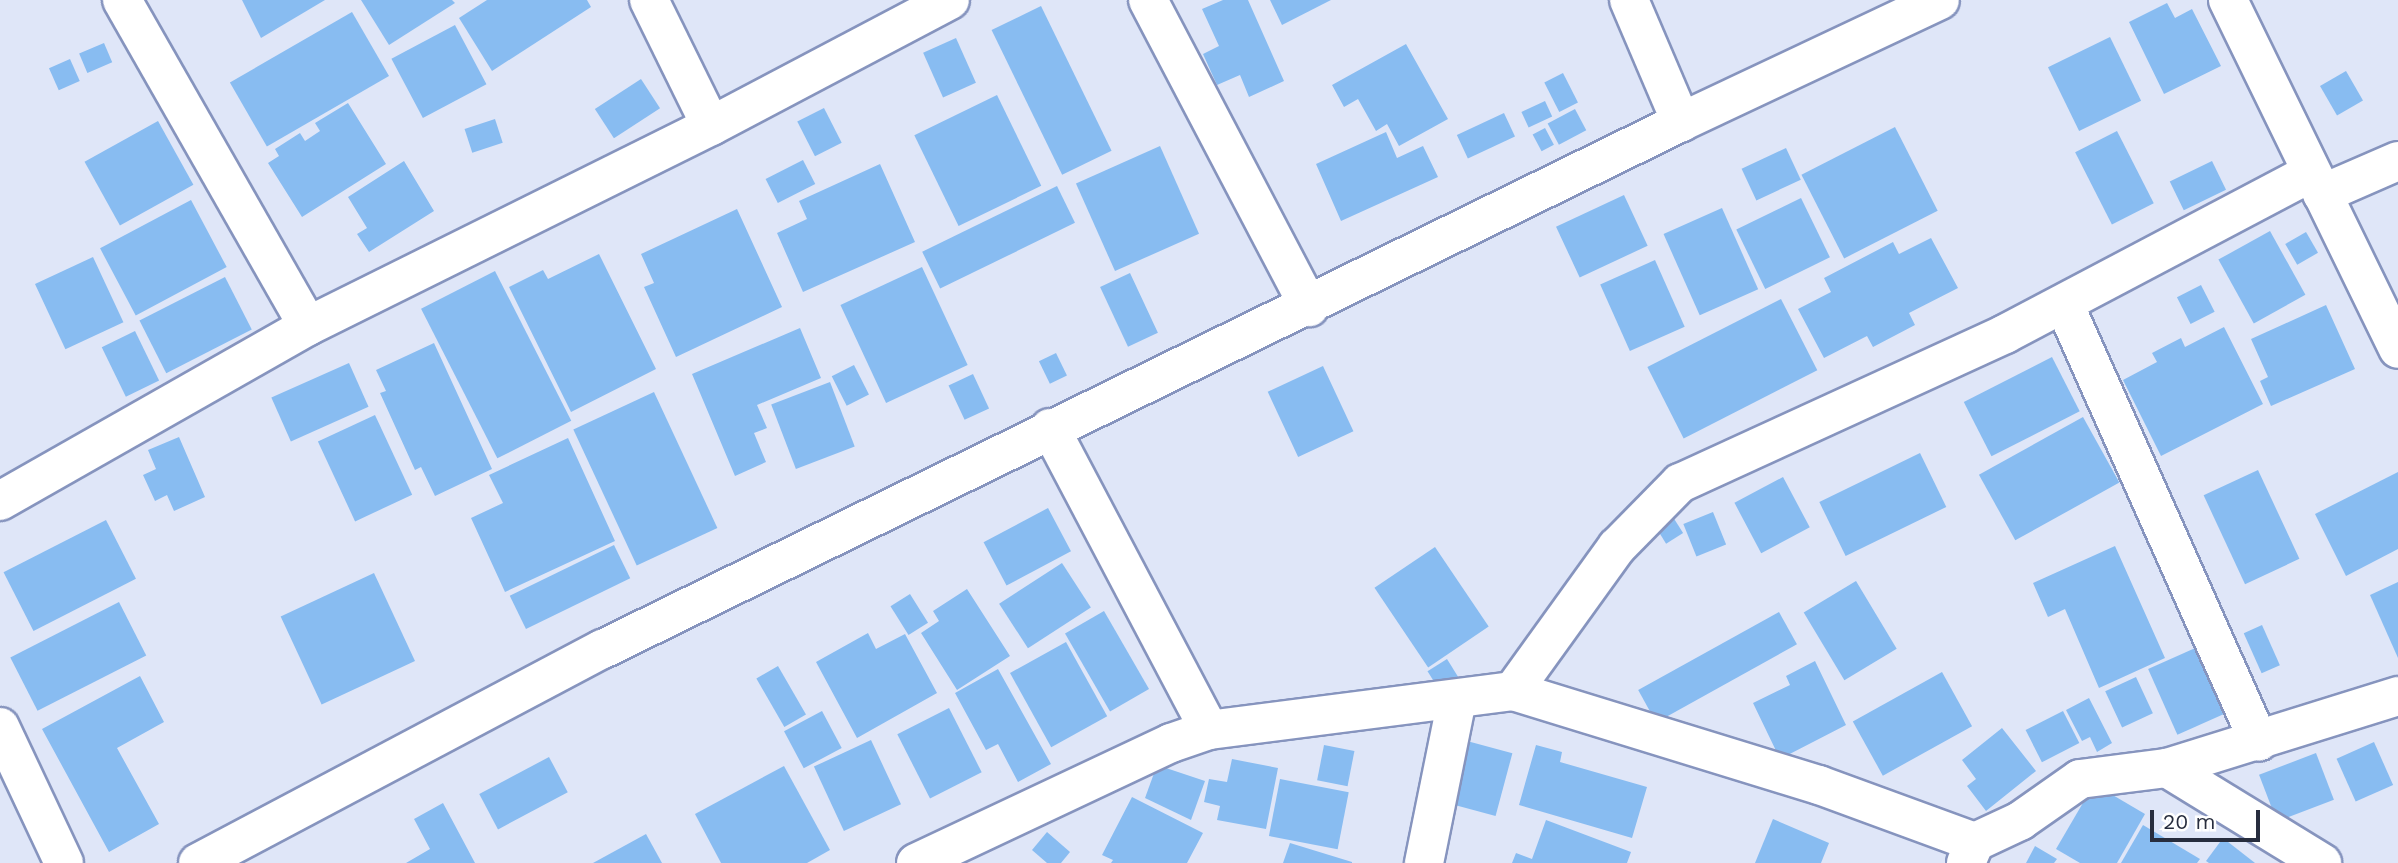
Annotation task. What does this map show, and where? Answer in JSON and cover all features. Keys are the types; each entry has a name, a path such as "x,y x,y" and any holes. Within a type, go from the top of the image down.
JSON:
{"street":[{"path":"122,0 308,326"},
{"path":"649,0 711,126"},
{"path":"0,501 308,326 711,126 950,0"},
{"path":"1148,0 1309,307"},
{"path":"1629,0 1681,122"},
{"path":"198,863 603,649 1050,428 1309,307 1681,122 1940,0"},
{"path":"2228,0 2398,349"},
{"path":"1513,691 1617,547 1680,484 2317,183 2398,161"},
{"path":"2064,304 2259,742"},
{"path":"1050,428 1209,730"},
{"path":"925,861 1171,743 1209,730 1513,691 1819,785 1970,853 2080,779 2167,768 2259,742 2398,696"},
{"path":"1424,863 1457,699"},
{"path":"0,727 64,863"},
{"path":"2167,768 2322,863"}],"building":[{"path":"242,0 325,0 261,38"},
{"path":"361,0 452,0 455,3 389,45"},
{"path":"487,0 587,0 591,7 492,71 459,18"},
{"path":"1223,0 1248,0 1284,81 1249,97 1240,75 1217,85 1203,54 1219,46 1202,9"},
{"path":"1270,0 1331,0 1282,25"},
{"path":"2167,3 2175,18 2192,9 2221,66 2164,94 2129,22"},
{"path":"1041,6 1112,151 1062,175 992,30"},
{"path":"352,12 389,76 267,147 230,82"},
{"path":"455,25 486,84 423,118 391,59"},
{"path":"2110,37 2141,101 2079,131 2048,67"},
{"path":"956,38 976,83 943,97 923,53"},
{"path":"104,43 112,62 87,73 79,54"},
{"path":"1406,44 1448,119 1399,146 1387,124 1376,131 1358,99 1344,107 1332,85"},
{"path":"70,59 80,81 59,90 49,68"},
{"path":"2346,71 2363,100 2337,115 2320,86"},
{"path":"1563,73 1578,102 1559,112 1544,83"},
{"path":"641,79 660,108 614,138 595,109"},
{"path":"997,95 1041,186 959,226 914,135"},
{"path":"1545,101 1552,116 1529,127 1521,112"},
{"path":"348,103 386,164 302,217 268,163 279,156 275,149 300,133 305,141 320,131 315,123"},
{"path":"824,108 842,143 815,156 797,122"},
{"path":"1575,109 1586,130 1559,145 1548,124"},
{"path":"1504,113 1515,137 1468,159 1457,135"},
{"path":"495,119 503,143 472,153 465,129"},
{"path":"158,121 193,185 120,226 85,162"},
{"path":"1895,127 1938,211 1844,258 1801,175"},
{"path":"1545,128 1554,145 1542,151 1533,135"},
{"path":"2117,131 2154,203 2112,225 2075,152"},
{"path":"1386,132 1397,158 1423,146 1438,177 1341,221 1316,164"},
{"path":"1160,146 1199,234 1115,271 1076,183"},
{"path":"1786,148 1801,180 1756,200 1742,169"},
{"path":"803,160 815,184 778,203 766,179"},
{"path":"404,161 434,211 369,252 357,234 367,228 348,197"},
{"path":"2212,161 2226,190 2184,210 2170,182"},
{"path":"880,164 915,242 803,292 777,233 807,219 799,201"},
{"path":"1057,186 1075,223 940,289 922,252"},
{"path":"1624,195 1648,246 1580,277 1556,227"},
{"path":"1801,198 1830,257 1765,289 1736,230"},
{"path":"191,200 227,267 136,315 100,248"},
{"path":"1722,208 1758,289 1700,315 1664,234"},
{"path":"737,209 782,307 676,357 644,287 654,283 641,254"},
{"path":"2270,231 2305,295 2254,323 2218,260"},
{"path":"2306,232 2318,253 2297,265 2285,244"},
{"path":"1931,238 1958,288 1909,313 1915,325 1873,347 1867,336 1824,358 1798,309 1831,292 1824,278 1893,242 1899,254"},
{"path":"599,254 656,369 571,412 509,287 543,270 548,279"},
{"path":"93,257 123,322 65,349 35,284"},
{"path":"1655,260 1685,327 1630,351 1600,284"},
{"path":"922,267 968,365 886,403 840,305"},
{"path":"495,271 571,421 497,458 421,309"},
{"path":"1130,273 1158,333 1128,347 1100,287"},
{"path":"225,277 252,330 166,373 139,321"},
{"path":"2201,285 2215,312 2191,324 2177,297"},
{"path":"1781,299 1817,370 1684,438 1647,367"},
{"path":"2326,305 2355,369 2271,406 2260,381 2268,377 2251,339"},
{"path":"2224,327 2263,404 2161,456 2123,380 2157,362 2152,353 2181,338 2185,347"},
{"path":"800,328 821,378 757,405 767,428 754,433 766,462 735,476 692,374"},
{"path":"135,331 159,380 126,397 102,347"},
{"path":"434,343 492,469 435,496 421,467 415,470 380,393 386,391 376,370"},
{"path":"1056,353 1067,375 1050,384 1039,361"},
{"path":"2052,357 2080,411 1991,456 1964,402"},
{"path":"349,363 369,407 291,441 271,398"},
{"path":"854,365 869,394 847,406 832,376"},
{"path":"1323,366 1353,431 1298,457 1268,392"},
{"path":"973,374 989,408 965,420 949,385"},
{"path":"830,382 855,446 796,469 771,405"},
{"path":"654,392 717,528 637,566 573,430"},
{"path":"375,415 412,495 355,521 318,442"},
{"path":"2083,417 2119,483 2015,540 1979,475"},
{"path":"179,437 205,497 174,511 167,495 155,501 143,475 156,469 148,450"},
{"path":"568,438 615,541 505,592 471,518 503,503 489,475"},
{"path":"1920,453 1946,507 1846,556 1819,502"},
{"path":"2258,470 2299,559 2245,584 2204,495"},
{"path":"2398,472 2398,549 2346,576 2315,514"},
{"path":"1783,477 1810,527 1761,553 1734,503"},
{"path":"1048,508 1071,551 1007,586 984,542"},
{"path":"1713,512 1726,544 1696,556 1683,524"},
{"path":"1673,517 1683,533 1666,544 1656,528"},
{"path":"106,520 136,579 33,631 4,572"},
{"path":"614,545 630,578 526,629 510,596"},
{"path":"2115,546 2165,658 2099,688 2065,609 2048,617 2033,583"},
{"path":"1435,547 1489,627 1428,667 1374,588"},
{"path":"1062,563 1091,607 1028,648 999,604"},
{"path":"374,573 415,661 322,704 281,617"},
{"path":"1856,581 1897,649 1844,680 1804,612"},
{"path":"2398,582 2398,658 2370,595"},
{"path":"967,589 1010,656 957,690 921,633 939,621 933,611"},
{"path":"910,594 928,623 909,635 890,606"},
{"path":"119,602 146,655 38,711 10,657"},
{"path":"1104,611 1149,689 1110,711 1065,634"},
{"path":"1779,612 1797,644 1656,722 1638,690"},
{"path":"2262,625 2280,665 2262,673 2244,633"},
{"path":"868,633 876,649 905,634 937,693 857,738 816,662"},
{"path":"1066,642 1107,716 1051,747 1010,673"},
{"path":"2202,645 2231,711 2177,735 2148,669"},
{"path":"1447,659 1459,678 1439,690 1427,671"},
{"path":"1815,661 1846,725 1780,759 1753,703 1790,685 1786,676"},
{"path":"778,666 806,714 784,727 756,678"},
{"path":"998,669 1051,764 1018,782 998,744 986,750 955,693"},
{"path":"1942,672 1972,726 1883,776 1853,721"},
{"path":"140,676 164,722 117,748 159,824 109,852 42,729"},
{"path":"2136,677 2153,713 2122,728 2105,691"},
{"path":"2089,698 2112,743 2097,752 2090,737 2082,741 2066,710"},
{"path":"949,708 982,772 930,798 897,734"},
{"path":"822,711 842,748 804,768 784,731"},
{"path":"2063,711 2079,743 2042,762 2026,730"},
{"path":"2002,728 2036,771 1986,811 1967,786 1976,779 1962,760"},
{"path":"871,740 901,804 844,831 814,767"},
{"path":"1467,741 1512,753 1496,816 1450,804"},
{"path":"2374,742 2393,785 2356,802 2337,759"},
{"path":"1324,745 1354,751 1348,786 1317,780"},
{"path":"1536,745 1562,752 1560,762 1647,787 1632,838 1519,805"},
{"path":"2316,753 2334,800 2277,822 2259,775"},
{"path":"549,757 568,792 498,829 479,794"},
{"path":"1232,759 1278,768 1266,829 1217,820 1220,806 1204,802 1209,779 1227,782"},
{"path":"1157,765 1205,781 1191,820 1145,798"},
{"path":"784,766 830,850 807,863 721,863 695,814"},
{"path":"1280,779 1349,792 1338,849 1269,836"},
{"path":"2094,784 2145,814 2117,863 2080,863 2056,849"},
{"path":"1132,797 1203,833 1187,863 1111,863 1113,860 1102,855"},
{"path":"443,803 475,863 406,863 430,849 414,819"},
{"path":"1773,819 1829,843 1821,863 1755,863"},
{"path":"1546,820 1631,852 1627,863 1512,863 1516,853 1532,859"},
{"path":"2143,825 2200,859 2197,863 2121,863"},
{"path":"1047,832 1070,852 1061,863 1047,863 1032,850"},
{"path":"646,834 662,863 593,863"},
{"path":"2223,838 2255,863 2206,861"},
{"path":"1290,843 1352,862 1352,863 1283,863"},
{"path":"2035,846 2057,859 2054,863 2026,863"}]}
